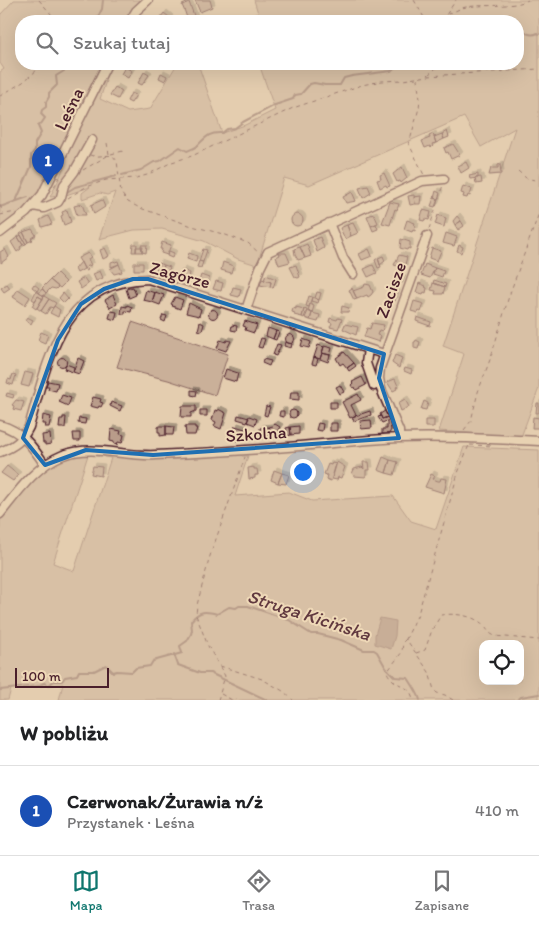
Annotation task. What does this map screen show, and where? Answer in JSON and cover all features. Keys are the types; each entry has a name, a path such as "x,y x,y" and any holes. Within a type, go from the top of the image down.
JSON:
{"street":[{"path":"134,15 148,0"},
{"name":"Leśna","path":"0,233 34,206 48,185 104,70"},
{"path":"34,206 44,208 58,202 64,186 92,140"},
{"path":"246,310 264,258 274,248 422,181 444,179"},
{"path":"329,223 343,258 352,274"},
{"name":"Zacisze","path":"399,438 399,431 381,388 379,378 384,354 427,236"},
{"name":"Zagórze","path":"23,438 29,427 51,354 72,315 81,304 104,289 133,279 148,279 384,354"},
{"path":"368,349 366,363 374,386"},
{"path":"0,426 14,430 33,447 45,465"},
{"path":"0,452 17,444 23,438"},
{"name":"Szkolna","path":"0,514 23,486 45,465 64,455 86,450 148,455 245,450 399,438 466,442 539,441"}],"path":[{"path":"39,0 52,15"},
{"path":"414,0 423,15"},
{"path":"448,14 456,0"},
{"path":"448,14 465,7 508,3 517,5 528,0"},
{"path":"524,70 539,69"},
{"path":"0,96 23,82 37,70"},
{"path":"428,76 434,70"},
{"path":"58,202 106,180 136,178 147,175 166,165 192,156 293,108 362,85 428,76 523,70"},
{"path":"416,78 420,100 409,144 424,174 422,181"},
{"path":"108,143 109,155"},
{"path":"85,153 92,157 109,155 122,151 122,148"},
{"path":"109,155 113,156 117,161 121,193 128,202 192,226 248,243 264,258"},
{"path":"79,174 90,165 109,155"},
{"path":"518,171 526,178 539,181"},
{"path":"427,236 444,179"},
{"path":"0,204 3,214"},
{"path":"0,215 13,212 23,212 26,214"},
{"path":"413,700 409,689 400,686 387,672 402,652 403,642 418,614 462,459 466,442 463,433 471,421 478,392 491,357 509,296 539,213"},
{"path":"218,700 226,676 208,646 196,615 197,605 210,556 246,456 245,450"},
{"path":"416,654 425,650 436,622 441,615 446,614 456,614 476,620 485,626 490,634 495,636 539,640"},
{"path":"406,639 429,672 434,690 453,700"},
{"path":"220,666 262,679 294,700"},
{"path":"220,694 232,700"}],"highlighted area":[{"path":"133,279 148,279 384,354 379,378 399,438 153,455 86,450 45,465 23,438 58,340 81,304 104,289"}],"shaded area":[{"path":"14,0 141,0 129,15 15,15 15,70 99,70 78,110 65,142 38,193 26,207 0,228 0,72 4,69 0,63 0,15"},
{"path":"254,0 539,0 539,388 521,437 439,431 464,354 443,346 515,128 481,147 464,117 309,185 284,178 257,265 238,259 204,241 162,229 134,230 99,239 115,192 107,195 100,193 82,199 82,193 90,187 66,195 66,189 59,196 50,197 65,164 63,163 102,80 106,81 100,99 128,112 150,109 173,70 200,70 222,133 245,125 275,110 261,70 524,70 524,15 253,15 258,13"},
{"path":"132,322 228,354 215,395 168,380 117,367"},
{"path":"464,447 539,450 539,700 59,700 63,684 11,689 8,700 0,700 0,521 20,495 41,473 53,464 66,458 82,454 99,454 99,456 88,455 53,563 74,571 111,458 104,457 104,454 140,459 240,454 248,456 235,496 289,492 312,501 393,496 411,521 436,529"},
{"path":"380,618 396,621 395,636 391,649 375,644 375,635"}],"building":[{"path":"195,0 210,0 212,7 200,12"},
{"path":"189,2 194,15 186,15 182,5"},
{"path":"123,70 132,71 128,78 121,74"},
{"path":"144,72 149,75 142,85 138,83"},
{"path":"161,73 167,76 165,81 159,78"},
{"path":"115,87 122,91 118,99 110,95"},
{"path":"131,93 136,95 131,103 127,101"},
{"path":"447,131 449,137 444,139 442,134"},
{"path":"433,134 436,143 432,144 431,148 430,146 425,148 422,141 430,138 429,136"},
{"path":"442,134 444,139 436,143 434,137"},
{"path":"453,144 460,155 451,159 444,148"},
{"path":"466,162 469,168 461,173 458,166"},
{"path":"500,164 501,174 489,175 491,168 498,168"},
{"path":"402,167 407,178 401,183 400,181 397,182 393,174"},
{"path":"384,173 390,186 387,187 386,185 380,188 377,180 381,179 380,175"},
{"path":"478,174 478,178 470,179 469,176"},
{"path":"481,177 482,183 476,184 475,178"},
{"path":"368,186 371,193 363,198 359,188"},
{"path":"463,186 472,189 470,196 468,195 467,198 463,197 464,194 461,193"},
{"path":"436,191 440,193 438,199 434,198"},
{"path":"352,192 356,201 346,203 343,197"},
{"path":"414,195 415,204 410,205 408,196"},
{"path":"421,196 420,204 415,204 414,197"},
{"path":"434,198 438,199 435,207 431,206"},
{"path":"102,200 105,207 94,214 91,205"},
{"path":"390,202 399,204 397,210 395,209 390,225 382,223"},
{"path":"82,204 86,215 77,215 74,206"},
{"path":"67,210 71,222 64,225 61,216 63,215 62,212"},
{"path":"423,210 431,212 429,220 420,220"},
{"path":"295,214 299,214 303,220 299,226 295,226 291,222 291,218"},
{"path":"374,214 378,223 371,226 367,216"},
{"path":"438,215 446,218 444,227 435,224"},
{"path":"48,216 52,224 42,227 40,220"},
{"path":"457,216 461,221 455,225 453,221"},
{"path":"407,220 415,223 415,231 413,230 412,232 404,229"},
{"path":"461,221 464,226 458,230 455,225"},
{"path":"353,223 358,233 351,236 347,225"},
{"path":"376,224 378,229 373,231 371,226"},
{"path":"347,225 351,236 345,239 340,228"},
{"path":"32,229 36,235 31,238 33,240 28,242 23,232"},
{"path":"23,232 28,242 26,244 20,234"},
{"path":"446,233 457,237 454,246 443,243"},
{"path":"21,235 26,244 23,245 18,237"},
{"path":"18,237 23,245 17,252 11,242"},
{"path":"320,237 324,248 317,252 313,240"},
{"path":"401,239 410,242 410,249 400,248"},
{"path":"162,242 171,245 167,255 161,253"},
{"path":"133,244 137,244 136,252 132,252"},
{"path":"307,244 311,256 305,258 300,247"},
{"path":"141,245 147,245 146,253 142,252"},
{"path":"459,245 463,247 461,253 457,251"},
{"path":"136,247 143,247 142,252 136,252"},
{"path":"300,247 305,258 298,260 294,249"},
{"path":"105,248 109,256 103,259 100,250"},
{"path":"432,248 441,251 437,261 429,258"},
{"path":"5,249 9,257 1,263 0,252"},
{"path":"203,249 207,250 203,262 199,261"},
{"path":"369,249 372,256 362,260 359,254"},
{"path":"169,251 174,253 172,258 167,256"},
{"path":"88,253 91,257 88,259 91,265 86,267 88,270 86,271 78,258"},
{"path":"189,253 197,256 196,262 187,259"},
{"path":"279,253 286,253 290,262 279,265 276,257 280,255"},
{"path":"399,255 407,257 404,268 394,265"},
{"path":"383,256 385,261 380,265 378,258"},
{"path":"378,258 381,267 378,268 375,260"},
{"path":"118,261 119,264 111,267 111,262"},
{"path":"199,261 203,262 201,268 197,267"},
{"path":"81,262 84,269 77,273 75,269"},
{"path":"223,262 233,266 231,273 221,270"},
{"path":"134,263 143,263 143,270 134,270"},
{"path":"158,263 164,265 162,273 156,271"},
{"path":"119,264 122,272 114,274 110,269"},
{"path":"425,264 435,268 430,278 421,275"},
{"path":"164,265 170,267 167,275 162,273"},
{"path":"296,265 300,277 298,278 295,277 290,267"},
{"path":"373,265 377,273 368,277 364,269"},
{"path":"435,268 444,271 442,277 433,274"},
{"path":"182,270 190,273 188,281 179,278"},
{"path":"100,271 103,278 96,281 93,274"},
{"path":"57,273 66,282 60,288 50,280"},
{"path":"201,275 209,278 206,287 198,284"},
{"path":"266,275 276,279 273,288 270,287 271,282 264,280"},
{"path":"395,276 403,278 400,286 392,283"},
{"path":"84,278 88,284 81,289 77,282"},
{"path":"262,279 271,282 270,287 260,285"},
{"path":"50,280 58,287 56,289 51,288 46,293 42,288"},
{"path":"434,280 446,284 445,287 433,283"},
{"path":"216,281 223,283 221,291 213,289"},
{"path":"419,283 426,286 426,293 416,292"},
{"path":"433,283 445,287 443,294 435,294 436,291 431,290"},
{"path":"7,284 10,288 4,292 1,288"},
{"path":"34,284 39,288 37,291 32,287"},
{"path":"365,284 370,285 373,292 368,297 367,295 357,299 353,291 364,287"},
{"path":"133,287 136,295 129,298 126,289"},
{"path":"233,287 241,289 239,297 231,295"},
{"path":"352,288 357,299 354,300 349,290"},
{"path":"18,289 30,297 25,305 13,297"},
{"path":"42,289 46,293 44,296 39,293"},
{"path":"146,290 155,293 152,302 143,300"},
{"path":"36,291 44,296 43,299 38,296 35,301 32,299"},
{"path":"390,291 397,293 395,301 387,298 387,292 389,293"},
{"path":"155,292 164,295 160,305 152,302"},
{"path":"317,292 321,293 319,300 315,298"},
{"path":"63,293 68,299 64,303 59,298"},
{"path":"113,295 117,304 110,308 105,300"},
{"path":"38,296 43,299 36,309 32,306"},
{"path":"44,296 49,299 41,311 37,308"},
{"path":"309,296 312,297 309,307 306,306"},
{"path":"175,297 183,300 180,309 171,304"},
{"path":"312,297 319,300 318,303 311,301"},
{"path":"49,299 56,303 53,308 50,307 46,314 41,311"},
{"path":"414,301 424,304 421,312 411,311"},
{"path":"189,303 201,309 199,316 186,313"},
{"path":"310,304 314,306 312,313 308,311"},
{"path":"127,305 132,307 131,312 125,311 125,314 121,314 122,306 127,307"},
{"path":"54,306 60,310 58,317 50,313"},
{"path":"342,306 349,308 348,312 341,312"},
{"path":"296,307 304,309 302,317 294,315 295,313 292,312 293,308 296,309"},
{"path":"213,309 218,314 213,319 208,314"},
{"path":"304,309 307,310 304,318 302,317"},
{"path":"111,311 117,312 115,320 109,318"},
{"path":"308,311 312,313 310,320 305,318"},
{"path":"312,313 320,315 318,322 310,320"},
{"path":"163,315 167,316 165,322 161,320"},
{"path":"27,317 33,320 31,324 25,320"},
{"path":"417,317 431,322 430,326 416,321"},
{"path":"330,318 342,319 338,329 330,327 332,323 329,322"},
{"path":"245,321 257,325 254,333 245,330 246,327 243,326"},
{"path":"200,322 204,324 202,331 198,330"},
{"path":"372,323 384,325 382,331 379,330 377,335 381,336 379,342 364,337 367,328 370,329"},
{"path":"345,324 358,327 356,335 343,329"},
{"path":"232,325 237,326 236,331 231,330"},
{"path":"268,328 276,331 273,339 266,336"},
{"path":"276,331 279,332 276,340 273,339"},
{"path":"41,332 48,335 45,343 38,340"},
{"path":"290,334 295,339 290,344 285,339"},
{"path":"261,338 265,339 262,348 258,347"},
{"path":"303,339 311,342 309,348 301,346"},
{"path":"220,340 231,341 226,351 217,348"},
{"path":"416,340 420,342 418,349 414,348"},
{"path":"285,342 292,344 291,348 284,346"},
{"path":"277,344 281,345 276,356 273,355"},
{"path":"318,345 324,347 320,359 314,357"},
{"path":"324,346 332,348 330,355 322,353"},
{"path":"344,352 354,363 347,368 343,363 340,365 336,358"},
{"path":"322,353 330,355 328,362 320,359"},
{"path":"395,355 402,358 399,368 392,363"},
{"path":"314,357 318,359 316,365 312,364"},
{"path":"62,358 66,362 62,366 58,362"},
{"path":"78,358 84,361 79,374 73,372"},
{"path":"263,359 271,361 269,366 262,363"},
{"path":"354,363 356,366 349,371 347,368"},
{"path":"66,364 74,367 73,372 64,369"},
{"path":"405,368 412,370 411,374 404,371"},
{"path":"226,369 238,373 236,382 223,378"},
{"path":"25,372 33,374 29,387 21,385"},
{"path":"13,374 16,375 13,385 7,383 8,379 11,380"},
{"path":"362,377 366,385 356,390 351,385 352,382"},
{"path":"395,379 398,386 393,391 387,382"},
{"path":"48,381 58,383 56,391 48,389 49,386 46,386"},
{"path":"340,385 344,392 340,394 336,387"},
{"path":"191,390 197,391 196,396 191,395"},
{"path":"291,392 299,392 299,400 290,399"},
{"path":"7,393 14,395 13,398 6,396"},
{"path":"358,394 361,400 351,405 356,415 350,418 342,402"},
{"path":"62,395 71,398 68,406 59,402"},
{"path":"93,397 101,399 100,402 103,403 101,407 90,406"},
{"path":"405,399 409,407 401,411 398,403"},
{"path":"16,400 24,402 21,411 13,409 14,406 12,405"},
{"path":"424,401 428,403 426,410 421,409"},
{"path":"111,402 122,406 120,411 110,406"},
{"path":"330,402 337,402 337,408 330,408"},
{"path":"537,403 539,403 539,413 536,413"},
{"path":"182,406 196,406 196,411 191,413 191,417 181,417"},
{"path":"266,406 270,407 267,416 264,415"},
{"path":"218,409 226,413 221,429 214,426 216,422 212,420 215,410 218,411"},
{"path":"200,410 207,410 207,416 200,416"},
{"path":"293,410 297,414 293,418 289,414"},
{"path":"280,411 284,411 284,417 279,416"},
{"path":"370,411 371,415 354,421 352,417"},
{"path":"385,411 388,417 382,419 380,414"},
{"path":"43,415 51,417 49,427 45,427 46,424 42,424"},
{"path":"238,415 249,418 247,422 237,419"},
{"path":"249,416 257,419 255,425 247,422"},
{"path":"381,416 382,419 388,417 389,420 382,423 378,417"},
{"path":"63,417 66,417 65,428 59,428 60,419 63,419"},
{"path":"533,417 539,418 539,428 532,428"},
{"path":"79,418 86,419 85,424 78,423"},
{"path":"371,420 372,428 361,429 360,421"},
{"path":"389,420 391,430 389,434 382,434 382,429 387,429 387,421"},
{"path":"425,420 434,420 434,427 425,427"},
{"path":"318,423 323,424 322,431 316,430"},
{"path":"330,423 337,423 337,431 330,431"},
{"path":"275,424 280,427 278,430 279,437 270,438 269,427"},
{"path":"166,426 166,435 160,436 158,427"},
{"path":"166,426 174,427 173,435 166,435"},
{"path":"185,426 195,426 197,428 195,435 186,435"},
{"path":"235,426 245,429 242,439 239,438 238,441 232,436"},
{"path":"299,426 299,434 291,435 290,427"},
{"path":"269,427 270,436 261,439 260,428"},
{"path":"290,427 291,435 287,436 286,428"},
{"path":"111,429 121,431 120,434 124,435 122,443 118,442 117,445 110,441"},
{"path":"73,433 80,433 80,441 74,441"},
{"path":"50,434 51,444 45,445 42,435"},
{"path":"383,457 390,460 386,473 378,470"},
{"path":"390,460 398,462 394,475 386,473"},
{"path":"337,462 345,467 341,478 338,477 337,480 332,479"},
{"path":"363,462 369,462 370,470 366,470 366,477 354,476 352,474 354,469 362,467 364,469"},
{"path":"332,463 336,464 331,481 326,479 327,475 324,474 328,464 331,465"},
{"path":"7,466 18,475 13,481 1,473"},
{"path":"93,466 102,467 101,476 91,474"},
{"path":"254,467 254,469 257,469 258,475 255,475 255,478 249,479 248,468"},
{"path":"274,470 282,473 278,483 271,480"},
{"path":"282,473 289,475 286,484 278,483"},
{"path":"431,474 435,476 433,479 438,481 441,478 447,479 444,493 425,487"}],"waterway":[{"path":"99,15 103,0"},
{"path":"524,32 539,34"},
{"path":"16,201 31,167 31,155 35,150 35,143 41,133 38,126 45,118 41,114 42,110 46,107 49,93 57,85 56,76 64,70"},
{"path":"122,175 141,170 154,162 160,161 180,147 187,151 195,148 211,134 222,133 227,129 235,128 275,105 293,99 295,95 301,94 310,84 340,85 344,78 392,70"},
{"path":"67,192 75,187 116,176"},
{"path":"0,207 28,197"},
{"name":"Struga Kicińska","path":"0,690 38,686 44,683 49,685 54,681 62,681 65,677 77,675 79,671 94,671 106,665 113,672 132,672 136,668 150,666 153,661 182,653 180,646 187,641 191,634 191,621 200,613 217,614 229,607 248,606 289,620 311,634 341,640 364,650 374,650 386,668 395,677 408,678 420,700"},
{"path":"174,654 178,665 200,673 210,673 267,700"},
{"name":"Struga Kicińska","path":"517,700 521,697 539,694"}],"place":[{"name":"Czerwonak/Żurawia n/ż","path":"48,185"}]}
